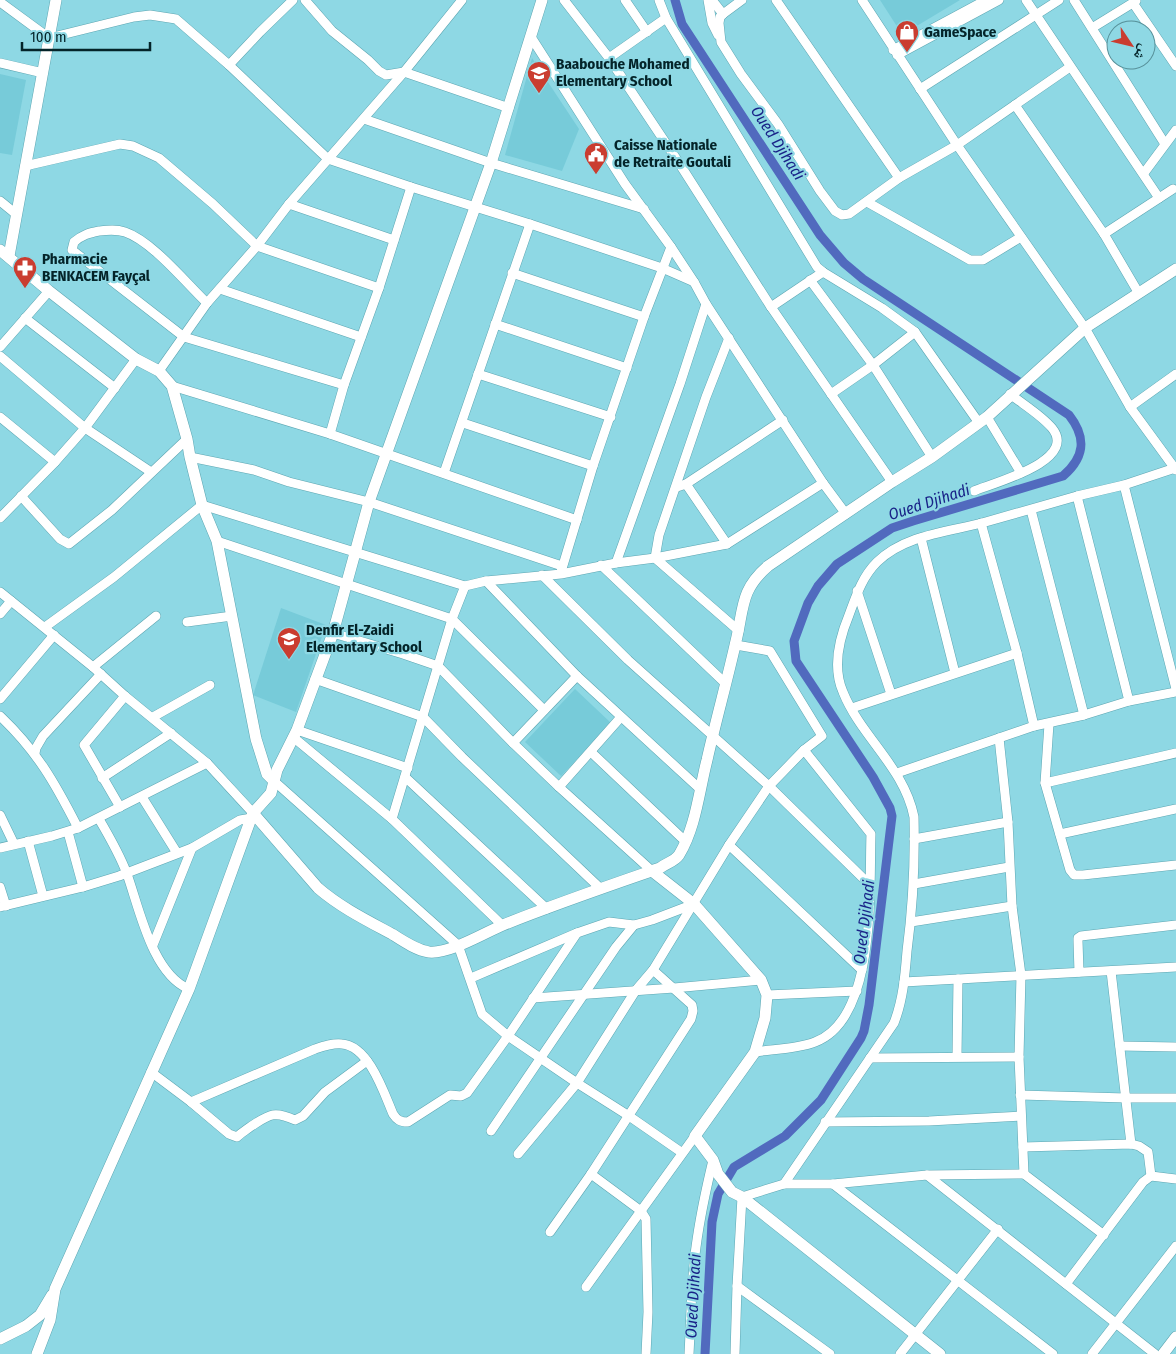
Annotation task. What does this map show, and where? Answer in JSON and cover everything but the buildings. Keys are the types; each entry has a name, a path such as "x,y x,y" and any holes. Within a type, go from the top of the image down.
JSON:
{"street":[{"path":"56,0 16,214 4,253 136,359 159,371 172,386 187,439 202,505 217,541 256,739 267,774 458,945 482,1014 508,1036 681,1152"},
{"path":"229,65 293,0"},
{"path":"305,0 332,31 379,71 386,74 404,72 509,108"},
{"path":"159,371 207,303 257,246 289,204 404,72 462,0"},
{"path":"0,1339 26,1326 40,1315 55,1289 80,1237 189,989 253,816 271,794 277,770 295,734 333,633 369,502 491,163 542,0"},
{"path":"564,0 609,58 771,307 892,482"},
{"path":"625,0 647,32"},
{"path":"659,0 666,18 811,258 822,272 882,308 915,332 1021,473"},
{"path":"708,0 712,23 721,42 741,74 778,124 820,191 835,211 842,215 846,215 899,178 957,145 1070,67"},
{"path":"712,0 723,14"},
{"path":"721,42 719,23 723,14 742,0"},
{"path":"776,0 899,178"},
{"path":"784,1184 894,1023 899,1010 904,982 914,884 914,816 912,806 897,773 861,725 843,692 839,680 838,659 842,632 857,591 866,575 876,563 887,553 909,541 1124,485 1176,469 1130,407 1084,328 957,145 862,0"},
{"path":"895,52 986,0"},
{"path":"895,52 999,0"},
{"path":"1026,0 1160,198"},
{"path":"920,89 1059,0"},
{"path":"1074,0 1165,144"},
{"path":"1092,28 1135,1 1176,66"},
{"path":"0,2 49,38"},
{"path":"49,38 134,17 150,15 176,19 229,65 328,159 662,268 694,282"},
{"path":"609,58 666,18"},
{"path":"531,37 625,184 671,247 823,483 846,514"},
{"path":"0,63 43,74"},
{"path":"1015,106 1104,234 1138,292"},
{"path":"364,118 491,163 644,209"},
{"path":"1144,173 1176,130"},
{"path":"24,166 120,144 133,146 159,158 213,204 257,246 379,288"},
{"path":"330,434 344,385 379,288 411,187"},
{"path":"1104,234 1172,189"},
{"path":"0,201 16,214"},
{"path":"866,202 970,260 984,260 1021,237"},
{"path":"289,204 394,240"},
{"path":"444,473 463,423 530,224"},
{"path":"207,303 154,250 130,234 112,230 89,233 74,242 72,250 184,337 344,385"},
{"path":"562,570 594,466 644,317 671,247"},
{"path":"0,592 45,627 207,763 318,888 330,898 351,912 416,948 429,952 438,952 502,925 652,871 669,863 678,856 694,819 712,735 736,645 743,603 756,577 768,566 932,457 983,420 1084,328 1176,269"},
{"path":"771,307 822,272"},
{"path":"512,274 644,317"},
{"path":"810,280 873,365 932,457"},
{"path":"220,289 361,337"},
{"path":"0,347 49,291"},
{"path":"616,563 706,304"},
{"path":"25,318 115,388"},
{"path":"495,324 627,368"},
{"path":"831,394 873,365 915,332"},
{"path":"655,558 659,535 681,485 706,397 729,338"},
{"path":"0,356 85,428 151,472"},
{"path":"0,518 55,462 85,428 136,359"},
{"path":"478,374 611,418"},
{"path":"1130,407 1176,374"},
{"path":"172,386 330,434 577,520"},
{"path":"974,491 1021,473 1046,460 1058,444 1058,439 1052,428 1013,392"},
{"path":"0,417 55,462"},
{"path":"681,485 783,420"},
{"path":"463,423 594,466"},
{"path":"21,496 60,539 69,544 112,510 187,439"},
{"path":"190,457 254,470 289,482 369,502 562,570"},
{"path":"202,505 466,586 486,580 542,575 562,570 655,558 727,544 823,483"},
{"path":"681,485 727,544"},
{"path":"897,773 1034,726 1049,724 1129,701 1176,690 1124,485"},
{"path":"1078,496 1129,701"},
{"path":"45,627 114,577 202,505"},
{"path":"1031,510 1084,715"},
{"path":"981,523 1017,653 1034,726"},
{"path":"921,538 955,673"},
{"path":"217,541 452,619 544,710"},
{"path":"655,558 739,631"},
{"path":"601,565 726,683"},
{"path":"542,575 628,660 769,786 869,884"},
{"path":"486,580 577,676 700,789"},
{"path":"392,819 452,619 466,586"},
{"path":"857,591 891,694"},
{"path":"0,614 11,601"},
{"path":"93,667 156,616"},
{"path":"187,622 232,616"},
{"path":"333,633 438,666 559,787 652,871 694,904 761,980 767,995 765,1018 755,1052 695,1136 681,1152 586,1287"},
{"path":"0,699 54,635"},
{"path":"518,1154 577,1083 636,990 653,970 730,845 769,786 804,750 822,736 770,652 736,645"},
{"path":"852,708 1017,653"},
{"path":"35,753 43,736 101,674"},
{"path":"513,743 577,676"},
{"path":"315,679 423,717 462,757 601,889"},
{"path":"153,717 210,685"},
{"path":"120,807 84,745 125,696"},
{"path":"0,716 16,730 52,777 78,828"},
{"path":"559,787 621,717"},
{"path":"1049,724 1045,783 1070,870 1074,875 1176,864"},
{"path":"102,778 171,733"},
{"path":"295,734 406,772 547,909"},
{"path":"295,734 392,819 502,925"},
{"path":"999,738 1008,822 1012,906 1021,975 1019,1056 1024,1174"},
{"path":"755,1052 816,1042 839,1026 850,1009 857,991 867,942 871,834 804,750"},
{"path":"591,752 685,841"},
{"path":"1045,783 1176,754"},
{"path":"0,848 78,828 207,763"},
{"path":"142,797 177,853"},
{"path":"1060,834 1176,809"},
{"path":"0,815 14,844"},
{"path":"0,887 3,906 83,887 127,873 192,848 240,820 253,816"},
{"path":"99,819 127,873 141,921 164,966 179,983 189,989"},
{"path":"914,839 1008,822"},
{"path":"68,832 83,887"},
{"path":"28,841 44,896"},
{"path":"730,845 862,970"},
{"path":"153,945 192,848"},
{"path":"914,884 1009,867"},
{"path":"470,978 577,933 609,922 634,925 694,904"},
{"path":"911,922 1012,906"},
{"path":"490,1130 616,947 634,925"},
{"path":"1079,972 1079,937 1176,925"},
{"path":"191,1102 315,1049 330,1044 343,1044 353,1047 367,1061 393,1114 402,1122 408,1122 450,1095 461,1096 467,1093 577,933"},
{"path":"904,982 1176,967"},
{"path":"550,1232 591,1174 691,1019 692,1005 653,970"},
{"path":"1111,970 1131,1144"},
{"path":"957,1056 958,979"},
{"path":"533,998 761,980"},
{"path":"767,995 857,991"},
{"path":"1120,1046 1176,1047"},
{"path":"870,1058 1019,1056"},
{"path":"151,1072 224,1130 237,1137 242,1131 250,1128 258,1120 272,1114 282,1114 295,1120 304,1116 325,1092 367,1061"},
{"path":"1020,1095 1176,1098"},
{"path":"825,1122 929,1121 1022,1116"},
{"path":"695,1136 713,1160 718,1174 737,1195 940,1354"},
{"path":"1023,1147 1131,1144 1148,1152 1151,1176"},
{"path":"689,1354 692,1284 696,1247 703,1203 713,1160"},
{"path":"591,1174 641,1210 646,1219 648,1312 646,1354"},
{"path":"737,1195 784,1184 833,1184 927,1175 1024,1174 1104,1235"},
{"path":"927,1175 1155,1354"},
{"path":"1066,1284 1140,1186 1151,1176 1176,1179"},
{"path":"833,1184 1053,1354"},
{"path":"735,1354 737,1195"},
{"path":"900,1354 998,1229"},
{"path":"1092,1354 1176,1246"},
{"path":"737,1286 830,1354"},
{"path":"38,1354 50,1320 55,1289"},
{"path":"1164,1354 1176,1337"},
{"path":"1172,1354 1176,1349"}],"shaded area":[{"path":"880,0 960,0 910,30 903,31 898,28"},
{"name":"Baabouche Mohamed Elementary School","path":"532,58 579,129 562,171 505,155"},
{"path":"0,74 26,80 12,155 0,153"},
{"name":"Denfir El-Zaidi Elementary School","path":"281,608 326,625 296,712 253,695"},
{"path":"575,689 611,723 561,776 525,742"}],"waterway":[{"name":"Oued Djihadi","path":"675,0 682,24 820,235 844,263 863,279 1069,415 1075,423 1081,439 1081,447 1076,462 1063,476 892,528 837,564 818,586 808,603 794,641 796,661 873,777 890,808 892,816 869,1005 861,1038 821,1100 785,1136 734,1167 718,1194 712,1222 705,1354"}],"place":[{"name":"GameSpace","path":"907,53"},
{"name":"Baabouche Mohamed Elementary School","path":"539,94"},
{"name":"Caisse Nationale de Retraite Goutali","path":"596,175"},
{"name":"Pharmacie BENKACEM Fayçal","path":"25,289"},
{"name":"Denfir El-Zaidi Elementary School","path":"289,660"}]}
